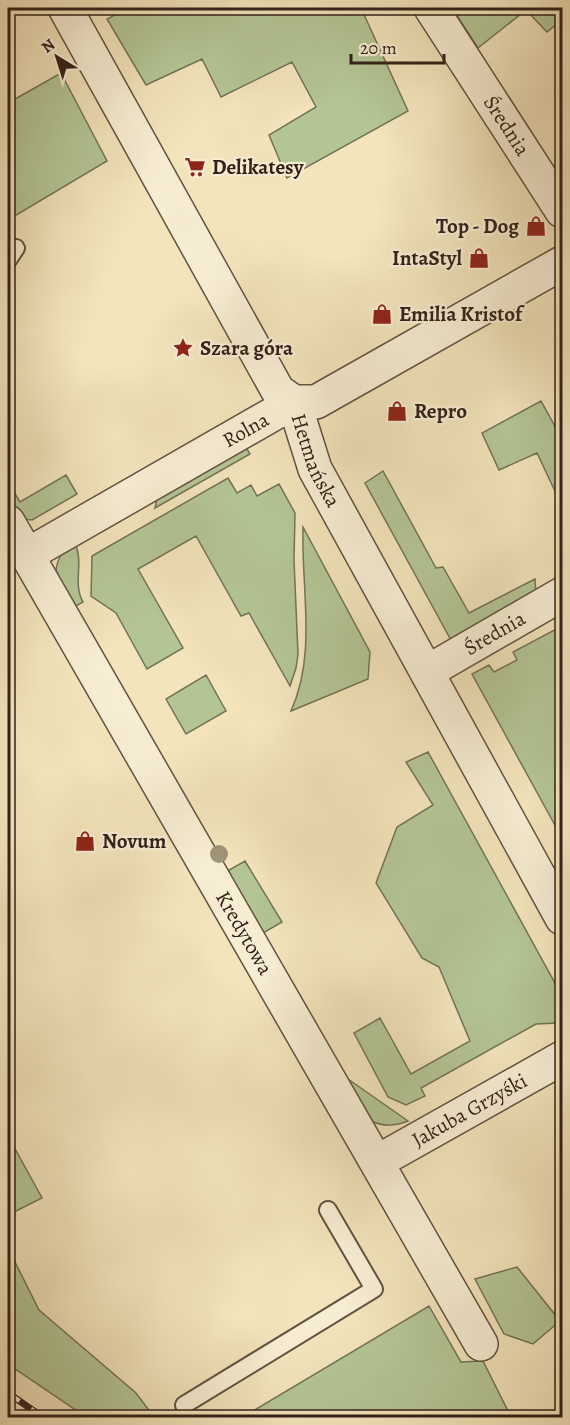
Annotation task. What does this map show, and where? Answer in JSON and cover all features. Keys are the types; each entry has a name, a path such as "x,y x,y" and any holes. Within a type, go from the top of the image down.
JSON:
{"street":[{"name":"Hetmańska","path":"65,8 279,391 294,402 315,469 562,918"},
{"name":"Średnia","path":"431,8 562,211"},
{"name":"Rolna","path":"27,555 294,402 316,402 562,263"},
{"name":"Kredytowa","path":"8,522 481,1344"},
{"name":"Średnia","path":"427,672 562,594"},
{"name":"Jakuba Grzyśki","path":"377,1162 562,1058"}],"lane":[{"path":"184,1405 374,1289 328,1210"}],"green space":[{"path":"128,8 361,8 408,111 287,178 269,135 316,107 292,62 221,97 202,59 146,85 107,19"},
{"path":"452,8 562,8 562,20 547,32 526,10 478,48"},
{"path":"61,73 107,161 8,220 8,103"},
{"path":"541,401 562,439 562,506 537,453 499,470 482,433"},
{"path":"244,444 250,454 155,508 158,493"},
{"path":"383,471 436,568 443,567 469,613 535,579 536,594 452,642 365,483"},
{"path":"66,475 77,494 32,520 26,519 17,512 11,501 8,482 20,502"},
{"path":"228,478 237,493 251,485 257,496 279,484 295,513 294,560 298,654 290,686 249,613 241,616 196,536 138,569 183,648 147,669 116,613 91,596 92,556"},
{"path":"303,527 370,652 368,679 291,711 304,667 306,644"},
{"path":"74,541 78,556 78,587 83,602 71,609 56,577 56,571 60,557"},
{"path":"562,626 562,838 472,674 489,665 494,672 517,660 513,652"},
{"path":"206,675 226,711 186,734 166,699"},
{"path":"428,752 562,996 562,1020 558,1023 536,1024 421,1088 425,1096 406,1105 388,1097 354,1033 380,1018 411,1074 470,1041 439,967 422,958 376,883 397,827 433,805 406,762"},
{"path":"245,861 282,922 258,936 222,874"},
{"path":"328,1065 408,1121 390,1125 371,1121"},
{"path":"8,1136 42,1198 8,1215"},
{"path":"8,1248 39,1310 136,1393 154,1417 86,1417 8,1364"},
{"path":"517,1267 560,1321 533,1344 504,1334 475,1279"},
{"path":"429,1306 461,1362 483,1361 511,1417 243,1417"}],"railway":[{"path":"8,1393 44,1418"}],"place":[{"name":"Delikatesy","path":"195,167"},
{"name":"Top - Dog","path":"536,226"},
{"name":"IntaStyl","path":"479,258"},
{"name":"Emilia Kristof","path":"382,314"},
{"name":"Szara góra","path":"183,348"},
{"name":"Repro","path":"397,411"},
{"name":"Novum","path":"85,841"}]}
